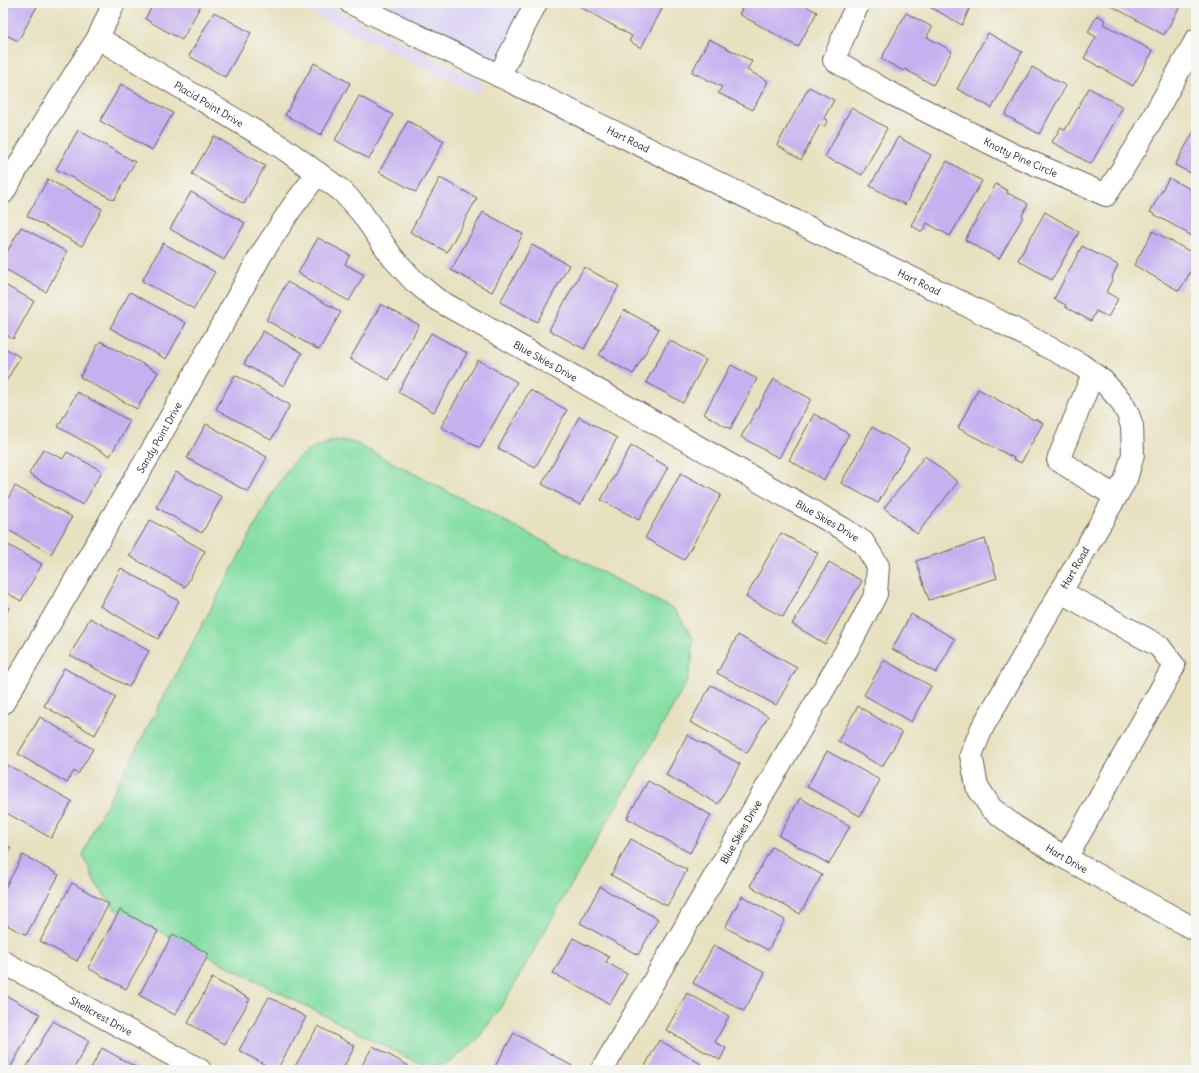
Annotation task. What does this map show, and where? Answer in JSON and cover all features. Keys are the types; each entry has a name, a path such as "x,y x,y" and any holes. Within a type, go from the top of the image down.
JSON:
{"street":[{"path":"3,193 43,124 98,38 114,3"},
{"name":"Hart Road","path":"351,3 995,319 1080,364 1102,381 1121,401 1132,426 1133,454 1126,479 982,728 971,755"},
{"path":"499,76 536,3"},
{"name":"Knotty Pine Circle","path":"859,3 851,18 834,60 884,90 1012,154 1106,195 1137,146 1196,40"},
{"name":"Placid Point Drive","path":"98,38 282,148 318,173"},
{"name":"Sandy Point Drive","path":"3,703 9,681 114,514 154,447 262,253 293,206 318,173"},
{"name":"Blue Skies Drive","path":"318,173 342,191 361,212 393,258 414,280 436,299 842,528 864,542 878,566 876,594 850,644 602,1070"},
{"path":"1093,374 1058,460 1116,496"},
{"path":"1061,592 1159,646 1174,666 1066,858"},
{"name":"Hart Drive","path":"971,755 977,786 992,808 1014,826 1066,858 1196,930"},
{"name":"Shellcrest Drive","path":"3,962 200,1070"}],"shaded area":[{"path":"292,3 322,3 484,83 478,94"},
{"path":"379,3 529,3 496,61"}],"green space":[{"path":"335,439 355,443 675,610 693,638 692,659 687,682 505,1001 477,1040 450,1062 437,1066 414,1061 115,909 96,884 83,855 94,828 273,492 294,461 312,448"}],"building":[{"path":"3,3 39,3 18,41 3,33"},
{"path":"154,3 202,3 182,40 145,19"},
{"path":"583,3 655,3 663,7 641,48 629,41 632,36 580,7"},
{"path":"745,3 800,3 817,12 798,47 739,14"},
{"path":"923,3 972,3 962,25"},
{"path":"1182,3 1164,35 1108,4"},
{"path":"214,12 251,33 225,77 189,56"},
{"path":"906,13 932,27 927,37 952,51 933,85 905,69 904,71 881,59"},
{"path":"1097,15 1105,20 1103,24 1153,51 1133,86 1084,58 1096,37 1088,32"},
{"path":"988,33 1022,52 992,108 957,89"},
{"path":"709,39 752,61 747,70 768,81 753,110 718,93 722,87 692,72"},
{"path":"314,63 350,83 321,135 285,115"},
{"path":"1032,67 1066,86 1039,134 1005,115"},
{"path":"121,84 173,113 152,150 100,121"},
{"path":"809,87 834,100 824,118 828,120 824,127 820,124 801,160 777,145"},
{"path":"1089,88 1123,107 1091,164 1052,142 1061,127 1065,130"},
{"path":"359,96 393,115 369,159 335,140"},
{"path":"851,108 887,128 862,175 825,157"},
{"path":"408,121 444,141 416,192 379,172"},
{"path":"78,130 135,162 114,200 56,169"},
{"path":"1194,131 1196,132 1196,176 1175,165"},
{"path":"214,136 265,166 244,204 192,174"},
{"path":"898,137 931,155 905,205 870,186"},
{"path":"947,161 982,181 950,236 927,223 922,232 911,225"},
{"path":"440,178 477,198 447,252 410,232"},
{"path":"1169,178 1196,192 1196,238 1150,212"},
{"path":"48,179 102,209 82,246 27,216"},
{"path":"996,184 1008,191 1007,193 1028,204 1022,216 1023,217 999,259 965,240"},
{"path":"191,192 245,223 224,260 170,229"},
{"path":"483,212 523,234 492,292 451,270"},
{"path":"1045,212 1079,232 1052,280 1018,260"},
{"path":"21,227 67,252 46,292 3,268 3,259"},
{"path":"1153,231 1196,255 1196,263 1179,291 1134,265"},
{"path":"318,238 350,255 345,264 364,275 349,301 298,273"},
{"path":"163,243 215,272 194,309 142,281"},
{"path":"532,245 569,265 537,322 500,302"},
{"path":"1082,246 1118,265 1106,292 1118,299 1108,317 1096,311 1091,321 1065,307 1066,305 1054,299"},
{"path":"584,267 619,286 584,349 549,330"},
{"path":"287,282 341,312 319,350 266,320"},
{"path":"3,284 34,301 13,339 3,333"},
{"path":"130,292 186,323 166,359 110,328"},
{"path":"381,304 419,325 389,380 350,359"},
{"path":"624,310 659,329 633,374 599,355"},
{"path":"263,331 302,353 284,386 244,364"},
{"path":"431,333 467,353 434,412 398,392"},
{"path":"669,340 706,360 683,403 646,382"},
{"path":"100,341 158,372 137,409 80,377"},
{"path":"3,347 20,357 3,387"},
{"path":"478,360 517,382 480,448 441,427"},
{"path":"731,365 757,379 730,429 704,414"},
{"path":"235,375 290,405 271,440 216,409"},
{"path":"774,379 811,399 779,458 741,437"},
{"path":"978,389 1034,420 1035,419 1043,423 1021,463 958,428"},
{"path":"530,390 567,410 535,468 498,448"},
{"path":"77,392 130,421 110,456 58,427"},
{"path":"814,414 849,434 824,480 789,460"},
{"path":"579,417 617,438 580,505 542,484"},
{"path":"206,424 267,457 248,492 187,458"},
{"path":"872,427 909,448 878,503 841,483"},
{"path":"631,446 668,467 639,520 601,500"},
{"path":"43,449 63,459 67,452 102,471 83,505 29,474"},
{"path":"925,456 958,482 917,534 884,508"},
{"path":"176,472 222,497 202,533 156,507"},
{"path":"681,473 721,495 684,560 645,538"},
{"path":"15,486 72,517 51,554 3,527 3,507"},
{"path":"150,520 205,551 185,587 129,556"},
{"path":"781,533 818,553 783,617 746,597"},
{"path":"985,539 997,578 929,600 916,561"},
{"path":"3,542 42,564 21,601 3,591"},
{"path":"829,562 862,581 825,644 792,624"},
{"path":"121,568 179,601 158,639 100,606"},
{"path":"3,605 9,608 3,620"},
{"path":"911,614 955,639 936,673 892,649"},
{"path":"90,618 149,651 129,687 70,655"},
{"path":"738,635 797,668 776,705 717,673"},
{"path":"884,660 931,686 911,722 864,695"},
{"path":"64,668 116,697 95,735 44,706"},
{"path":"711,685 768,716 747,753 690,722"},
{"path":"858,706 902,733 882,767 838,741"},
{"path":"40,717 93,749 78,774 74,771 67,783 18,754"},
{"path":"687,735 740,764 718,804 666,775"},
{"path":"827,751 880,780 860,816 807,787"},
{"path":"8,765 72,801 51,838 3,811 3,774"},
{"path":"648,781 711,815 690,853 627,818"},
{"path":"800,798 850,826 829,864 779,836"},
{"path":"631,839 687,870 667,906 611,875"},
{"path":"3,844 11,848 3,862"},
{"path":"772,847 822,875 800,914 750,886"},
{"path":"23,855 59,875 26,935 3,923 3,892"},
{"path":"72,883 109,904 77,961 40,941"},
{"path":"600,887 658,919 638,955 580,923"},
{"path":"742,896 785,920 768,950 725,927"},
{"path":"120,910 158,931 126,989 88,968"},
{"path":"173,934 209,954 175,1015 139,995"},
{"path":"573,938 609,957 606,962 627,974 610,1004 553,973"},
{"path":"714,945 765,973 744,1011 693,983"},
{"path":"212,978 250,999 225,1044 188,1023"},
{"path":"687,993 729,1016 715,1042 726,1048 720,1060 666,1030"},
{"path":"3,994 40,1014 9,1070 3,1068"},
{"path":"269,997 306,1017 277,1070 274,1070 239,1050"},
{"path":"53,1021 89,1041 73,1070 25,1070"},
{"path":"318,1026 355,1046 342,1070 293,1070"},
{"path":"514,1033 572,1066 570,1070 493,1070"},
{"path":"659,1040 701,1064 698,1070 643,1070"},
{"path":"373,1046 409,1066 407,1070 359,1070"},
{"path":"102,1048 141,1070 90,1070"}]}
